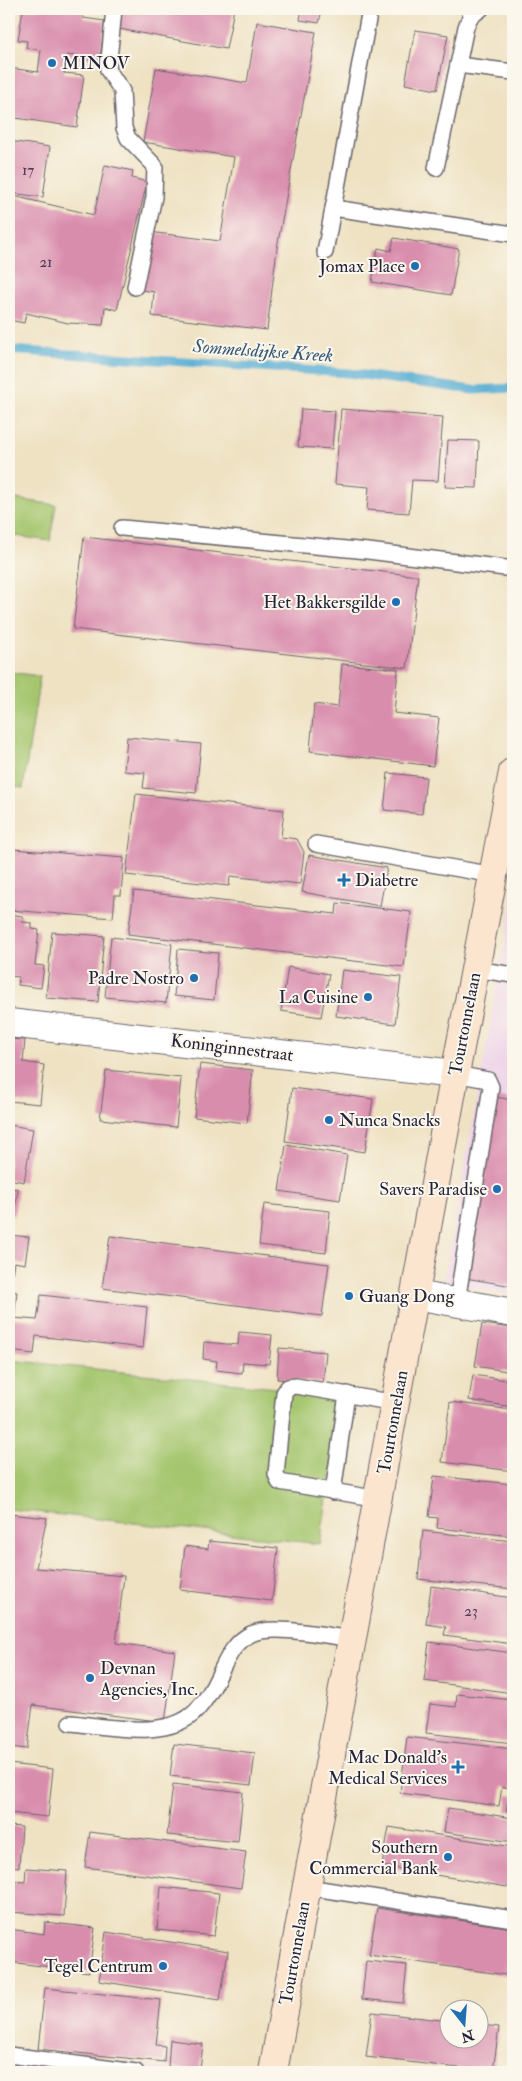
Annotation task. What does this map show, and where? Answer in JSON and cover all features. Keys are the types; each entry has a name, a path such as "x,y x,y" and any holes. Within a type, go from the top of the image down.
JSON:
{"street":[{"name":"Tourtonnelaan","path":"273,2072 455,1074 513,772"},
{"name":"Koninginnestraat","path":"9,1023 455,1074"},
{"path":"416,1295 513,1313"}],"lane":[{"path":"114,9 108,70 122,91 124,128 128,138 155,166 154,197 134,287"},
{"path":"325,252 370,9"},
{"path":"436,168 466,27 470,17 481,9"},
{"path":"458,65 513,72"},
{"path":"333,208 513,234"},
{"path":"122,528 368,551 513,569"},
{"path":"316,844 494,875"},
{"path":"475,970 513,975"},
{"path":"455,1074 488,1080 491,1088 457,1302"},
{"path":"379,1499 279,1482 276,1474 284,1393 288,1387 296,1386 396,1403"},
{"path":"333,1492 347,1394"},
{"path":"70,1724 150,1730 172,1726 197,1711 215,1683 232,1648 251,1634 272,1629 353,1638"},
{"path":"306,1887 513,1920"},
{"path":"9,2055 136,2072"}],"shaded area":[{"path":"513,897 513,1295 444,1282"},
{"path":"9,2048 187,2072 9,2072"}],"green space":[{"path":"9,498 56,505 50,541 9,535"},
{"path":"9,672 40,676 23,788 9,786"},
{"path":"9,1360 343,1395 320,1544 9,1509"}],"building":[{"name":"MINOV","path":"23,9 84,9 83,18 105,21 100,59 67,55 64,73 84,75 77,127 9,117 9,68 38,72 41,50 26,48 27,41 18,40"},
{"path":"122,9 234,9 226,49 119,29"},
{"path":"302,9 322,9 319,23 300,20"},
{"path":"257,22 316,32 277,248 267,330 152,316 154,292 142,290 149,232 220,241 234,157 143,142 156,68 247,83"},
{"path":"415,30 448,35 437,90 405,84"},
{"path":"9,141 50,147 43,197 9,193"},
{"path":"105,165 133,171 132,178 147,182 117,310 105,307 103,325 68,323 26,313 24,323 9,320 9,195 94,215"},
{"name":"Jomax Place","path":"394,238 459,249 451,295 372,282 378,248 391,251"},
{"path":"301,409 335,411 332,449 298,447"},
{"path":"341,409 443,417 438,481 412,480 409,513 367,510 369,487 335,484"},
{"path":"448,440 479,441 477,488 445,487"},
{"path":"84,537 418,576 407,668 73,629"},
{"path":"342,664 398,669 394,713 439,718 433,766 310,751 314,704 338,707"},
{"path":"127,737 201,744 196,793 143,788 145,773 124,771"},
{"path":"388,773 426,777 422,814 384,810"},
{"path":"136,794 284,810 281,837 297,839 304,852 300,884 230,876 229,886 126,875"},
{"path":"12,849 124,858 121,895 115,895 113,918 9,910 9,867 11,867"},
{"name":"Diabetre","path":"309,855 387,868 380,906 302,892"},
{"path":"134,891 336,914 337,903 411,912 404,967 128,934"},
{"path":"9,914 23,916 22,922 32,923 32,929 39,930 35,965 44,966 41,988 18,985 19,977 9,976"},
{"path":"52,932 104,936 98,1002 46,998"},
{"path":"111,937 172,944 166,1003 105,997"},
{"path":"178,949 218,953 214,1000 174,996"},
{"path":"288,967 329,974 321,1017 281,1011"},
{"name":"La Cuisine","path":"342,970 401,977 395,1024 336,1016"},
{"path":"9,1039 25,1040 23,1062 44,1065 40,1104 9,1101"},
{"path":"200,1064 253,1070 247,1123 194,1117"},
{"path":"106,1070 181,1078 176,1127 100,1119"},
{"name":"Nunca Snacks","path":"292,1088 373,1099 365,1152 285,1141"},
{"name":"Savers Paradise","path":"512,1096 513,1286 465,1278 496,1097 512,1100"},
{"path":"9,1125 33,1129 24,1182 9,1179"},
{"path":"286,1145 347,1155 340,1200 279,1191"},
{"path":"9,1188 18,1189 14,1216 9,1215"},
{"path":"264,1204 330,1211 326,1253 259,1245"},
{"path":"9,1235 29,1237 25,1264 14,1262 11,1284 9,1284"},
{"path":"110,1236 329,1264 322,1316 102,1288"},
{"path":"9,1291 17,1292 14,1318 37,1320 41,1295 147,1307 143,1348 36,1336 34,1354 9,1351"},
{"path":"482,1324 513,1328 513,1372 475,1366"},
{"path":"239,1332 272,1335 269,1364 243,1362 242,1373 216,1370 217,1361 203,1359 204,1342 238,1345"},
{"path":"279,1348 326,1352 323,1383 277,1379"},
{"path":"473,1375 513,1381 513,1407 469,1400"},
{"path":"450,1402 513,1410 513,1471 442,1462"},
{"path":"434,1476 513,1484 513,1536 437,1528 438,1518 429,1517"},
{"name":"Devnan Agencies, Inc.","path":"9,1514 47,1518 36,1568 124,1576 116,1643 175,1651 165,1722 33,1705 27,1749 9,1747"},
{"path":"423,1531 513,1541 513,1589 418,1579"},
{"path":"209,1541 278,1548 272,1601 180,1590 185,1546 208,1549"},
{"path":"431,1586 513,1598 513,1644 444,1635 446,1627 426,1624"},
{"path":"429,1642 513,1653 513,1693 424,1681"},
{"path":"457,1694 513,1700 513,1743 426,1733 430,1704 456,1707"},
{"name":"Mac Donald's Medical Services","path":"407,1737 513,1749 513,1788 502,1787 499,1806 400,1793"},
{"path":"174,1744 255,1753 251,1785 170,1776"},
{"path":"9,1764 53,1769 48,1817 9,1813"},
{"path":"173,1784 243,1792 238,1842 167,1835"},
{"path":"508,1795 513,1796 513,1812 506,1811"},
{"path":"448,1808 513,1818 513,1842 444,1832"},
{"path":"9,1826 22,1827 19,1867 9,1866"},
{"name":"Southern Commercial Bank","path":"389,1827 513,1847 513,1888 382,1866"},
{"path":"90,1832 246,1852 241,1888 85,1867"},
{"path":"26,1868 67,1871 64,1916 9,1912 9,1881 25,1882"},
{"path":"161,1887 219,1893 214,1936 157,1930"},
{"path":"377,1908 513,1928 513,1976 369,1955"},
{"path":"45,1922 95,1928 89,1972 9,1962 9,1929 44,1934"},
{"name":"Tegel Centrum","path":"106,1932 228,1951 220,2000 99,1981"},
{"path":"366,1961 407,1965 403,2003 362,1999"},
{"path":"45,1988 161,2000 156,2045 165,2046 164,2062 38,2049"},
{"path":"372,2012 440,2020 440,2048 490,2048 490,2026 499,2027 493,2072 366,2057"},
{"path":"170,2040 203,2044 200,2070 168,2067"}],"waterway":[{"name":"Sommelsdijkse Kreek","path":"9,350 348,373 473,390 513,388"}],"place":[{"name":"MINOV","path":"52,63"},
{"name":"Jomax Place","path":"415,266"},
{"name":"Het Bakkersgilde","path":"396,602"},
{"name":"Diabetre","path":"344,880"},
{"name":"Padre Nostro","path":"194,978"},
{"name":"La Cuisine","path":"368,997"},
{"name":"Nunca Snacks","path":"329,1120"},
{"name":"Savers Paradise","path":"497,1189"},
{"name":"Guang Dong","path":"349,1296"},
{"name":"Devnan Agencies, Inc.","path":"90,1678"},
{"name":"Mac Donald's Medical Services","path":"458,1767"},
{"name":"Southern Commercial Bank","path":"448,1857"},
{"name":"Tegel Centrum","path":"163,1966"}]}
